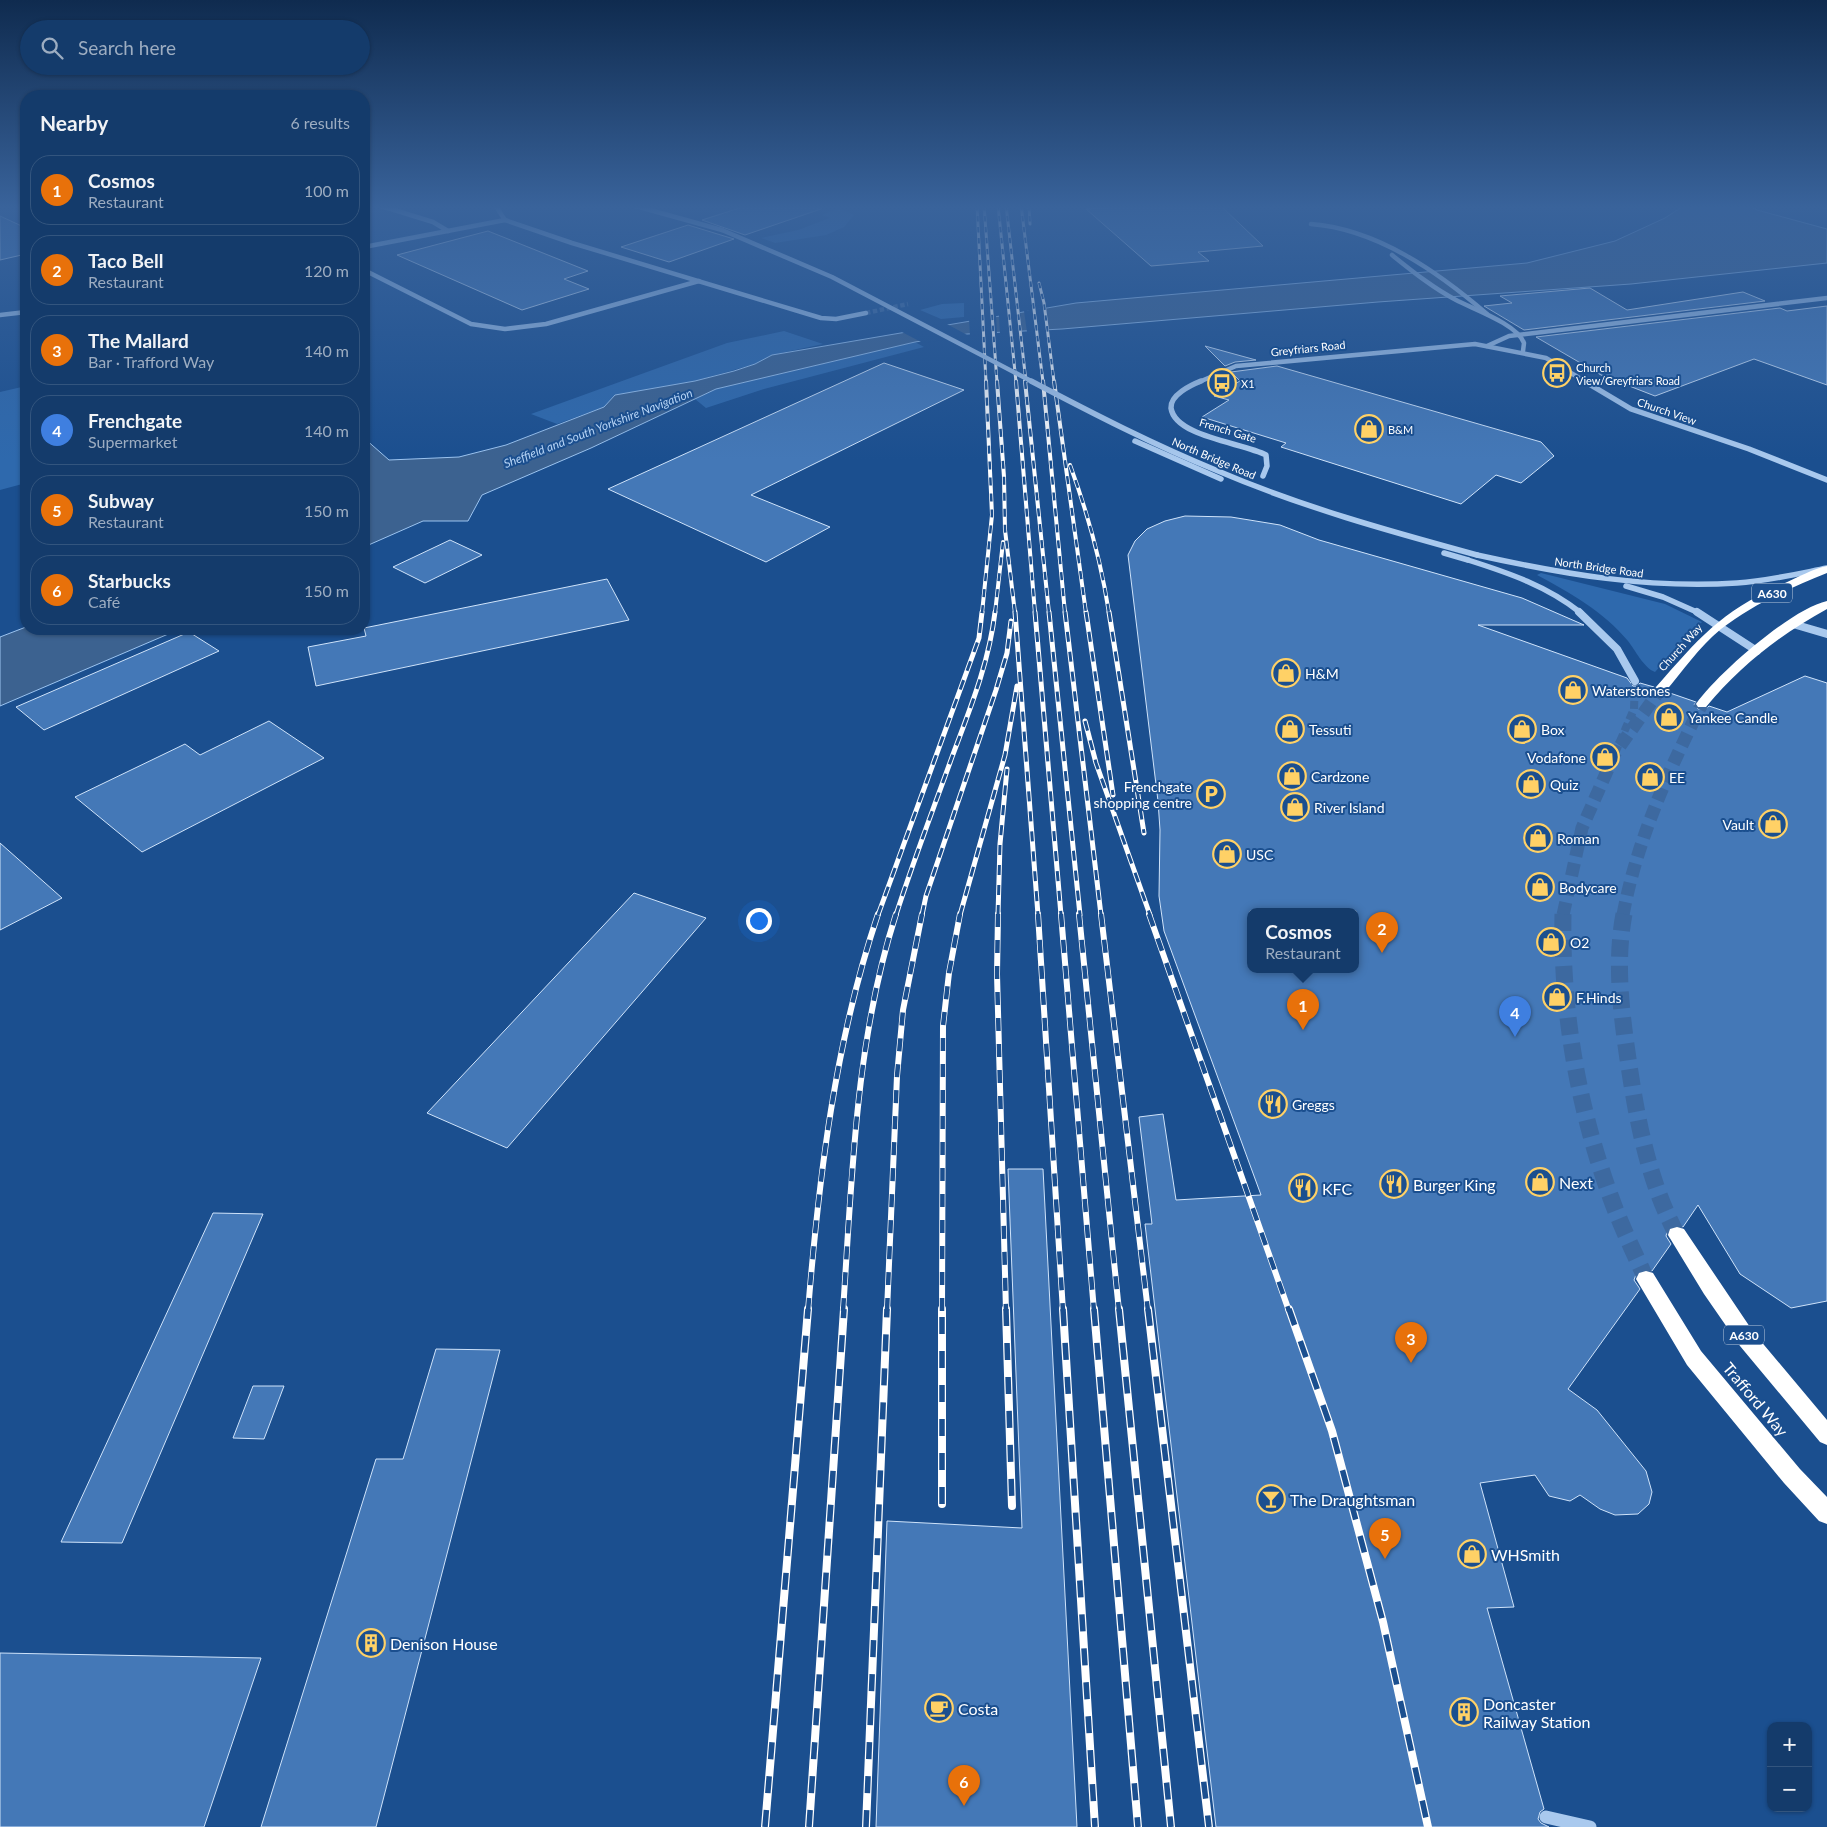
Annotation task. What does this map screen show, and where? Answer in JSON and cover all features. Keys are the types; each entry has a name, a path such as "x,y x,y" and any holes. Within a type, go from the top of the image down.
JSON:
{"highway":[{"name":"Church Way","path":"1660,690 1703,640 1722,624 1762,598 1827,568"},
{"name":"A630","path":"1702,704 1722,682 1757,651 1793,624 1821,611 1827,604"},
{"name":"Trafford Way","path":"1678,1235 1721,1304 1759,1357 1827,1435"},
{"name":"Trafford Way","path":"1646,1279 1694,1358 1792,1476 1827,1513"}],"street":[{"path":"404,290 471,324 505,329 546,324 666,290"},
{"path":"730,290 821,318 836,319 866,313"},
{"name":"North Bridge Road","path":"848,290 1128,437 1196,469 1333,518 1523,578 1582,615 1619,650 1635,681"},
{"name":"North Bridge Road","path":"857,290 1127,431 1219,472 1285,498 1377,529 1477,555 1564,573 1647,584 1712,587 1775,579 1827,568"},
{"path":"1440,290 1454,300 1487,314"},
{"path":"1457,290 1487,314 1520,335 1524,339 1525,347 1523,352"},
{"name":"Greyfriars Road","path":"1487,346 1500,339 1520,335 1827,298"},
{"path":"0,314 20,312"},
{"name":"Greyfriars Road","path":"1184,426 1172,413 1171,404 1175,397 1196,382 1231,367 1449,345 1507,348"},
{"name":"Church View","path":"1507,348 1552,360 1631,409 1741,446 1827,480"},
{"name":"French Gate","path":"1184,426 1205,436 1253,448 1266,455 1267,466 1263,476"},
{"path":"1564,573 1641,590 1675,601 1722,624 1757,651"},
{"path":"1793,624 1827,634"},
{"path":"1546,1817 1590,1827"}],"shaded area":[{"path":"964,303 964,317 941,319 920,310 942,304"},
{"path":"784,331 823,344 772,355 755,364 695,381 615,395 604,407 557,424 531,414 727,343"},
{"path":"915,342 924,347 764,389 706,408 695,399 716,389"},
{"path":"20,387 20,485 0,490 0,392"},
{"path":"1541,573 1665,604 1702,622 1655,672 1643,663 1628,641 1608,621 1574,596 1537,575"}],"water":[{"name":"Sheffield and South Yorkshire Navigation","path":"1220,290 1543,290 1378,302 1062,329 967,334 915,342 716,389 591,448 482,495 468,521 423,521 370,544 370,443 389,460 459,457 506,445 604,407 615,395 695,381 755,364 772,355 1076,303"},
{"path":"20,629 20,635 166,635 0,706 0,637"}],"pier":[{"path":"1046,307 1049,331 1027,332 1024,311"},
{"path":"1020,311 1022,333 1000,334 999,315"},
{"path":"996,315 997,334 970,336 969,319"},
{"path":"945,323 969,336 923,343 900,331"}],"building":[{"path":"477,290 585,290 522,310"},
{"path":"1565,290 1594,290 1627,310 1743,292 1765,301 1524,330 1484,306 1512,303 1500,296"},
{"path":"1827,306 1827,385 1754,359 1655,396 1601,375 1536,337 1780,308 1787,311"},
{"path":"1205,346 1256,360 1235,362 1225,366"},
{"path":"884,363 964,390 751,495 830,527 766,562 608,489"},
{"name":"B&M","path":"1277,366 1541,442 1554,456 1521,483 1496,475 1461,504 1281,447 1286,443 1202,417 1229,400 1214,396 1240,381 1231,372"},
{"path":"1185,516 1231,517 1280,525 1319,540 1522,598 1584,625 1478,625 1627,678 1633,686 1637,686 1640,683 1654,687 1652,691 1656,695 1664,695 1667,692 1696,702 1694,705 1698,709 1706,709 1709,706 1727,712 1805,676 1827,683 1827,1301 1791,1308 1740,1274 1698,1205 1683,1227 1676,1225 1668,1228 1666,1236 1671,1244 1652,1271 1645,1269 1637,1272 1634,1280 1640,1289 1568,1389 1597,1410 1646,1471 1652,1492 1649,1504 1638,1514 1615,1515 1600,1509 1580,1495 1570,1501 1549,1496 1535,1475 1480,1483 1514,1607 1487,1608 1544,1809 1540,1812 1538,1819 1549,1827 1216,1827 1145,1224 1152,1224 1139,1117 1163,1114 1176,1200 1261,1195 1164,931 1159,896 1160,830 1158,801 1128,555 1135,541 1147,529 1165,521"},
{"path":"450,540 482,555 425,583 393,567"},
{"path":"607,579 629,620 316,686 308,647 370,635 370,627"},
{"path":"182,635 194,635 219,651 44,730 16,707"},
{"path":"269,721 324,758 142,852 75,797 185,744 200,755"},
{"path":"0,843 62,898 0,930"},
{"path":"634,893 706,918 507,1148 427,1113"},
{"path":"1008,1169 1043,1169 1077,1827 876,1827 887,1521 1022,1528"},
{"path":"213,1213 263,1214 122,1543 61,1542"},
{"name":"Denison House","path":"436,1349 500,1350 376,1827 261,1827 376,1459 403,1459"},
{"path":"253,1386 284,1386 264,1439 233,1438"},
{"path":"0,1653 261,1658 204,1827 0,1827"}],"tunnel":[{"path":"866,313 908,304"},
{"path":"1615,753 1634,709 1635,681"},
{"path":"1563,915 1582,828 1615,753 1660,690"},
{"path":"1623,915 1636,860 1645,833 1677,755 1702,704"},
{"path":"1624,914 1619,968 1623,1023 1632,1082 1640,1127 1651,1171 1658,1193 1677,1235"},
{"path":"1563,915 1565,986 1574,1058 1581,1094 1599,1164 1623,1229 1646,1279"}],"railway":[{"path":"981,290 986,382"},
{"path":"990,290 997,382"},
{"path":"1007,290 1016,382"},
{"path":"1016,290 1026,382"},
{"path":"1032,290 1043,382"},
{"path":"1041,290 1054,382"},
{"path":"982,613 992,515 986,381"},
{"path":"997,381 1004,477 1005,530 1015,613"},
{"path":"1016,381 1035,613"},
{"path":"1025,381 1049,613"},
{"path":"1043,381 1065,613"},
{"path":"1054,381 1086,613"},
{"path":"1070,465 1083,501 1093,538 1109,613"},
{"path":"995,613 1003,542"},
{"path":"878,915 979,638 982,612"},
{"path":"896,915 984,668 995,612"},
{"path":"1015,612 1038,915"},
{"path":"1035,612 1061,915"},
{"path":"1049,612 1080,915"},
{"path":"1065,612 1101,915"},
{"path":"1086,612 1113,795"},
{"path":"1109,612 1144,833"},
{"path":"922,915 926,896 996,690 1007,653 1011,621"},
{"path":"960,915 1005,755 1017,686"},
{"path":"1085,721 1096,763 1150,915"},
{"path":"998,915 1000,844 1007,769"},
{"path":"808,1311 818,1210 831,1110 850,1011 878,914"},
{"path":"843,1311 853,1161 864,1061 882,962 896,914"},
{"path":"887,1311 897,1076 903,1010 922,914"},
{"path":"942,1311 943,1026 949,973 960,914"},
{"path":"998,914 997,974 1006,1311"},
{"path":"1038,914 1063,1311"},
{"path":"1061,914 1094,1311"},
{"path":"1079,914 1119,1311"},
{"path":"1101,914 1148,1311"},
{"path":"1149,914 1289,1311"},
{"path":"765,1827 808,1309"},
{"path":"809,1827 844,1309"},
{"path":"866,1827 887,1309"},
{"path":"1006,1309 1012,1506"},
{"path":"1063,1309 1095,1827"},
{"path":"1094,1309 1138,1827"},
{"path":"1119,1309 1171,1827"},
{"path":"1148,1309 1209,1827"},
{"path":"1289,1309 1332,1431 1383,1622 1428,1827"},
{"path":"942,1311 942,1504"}],"place":[{"name":"Church View/Greyfriars Road","path":"1557,373"},
{"name":"X1","path":"1222,383"},
{"name":"B&M","path":"1369,429"},
{"name":"H&M","path":"1286,673"},
{"name":"Waterstones","path":"1573,690"},
{"name":"Yankee Candle","path":"1669,717"},
{"name":"Tessuti","path":"1290,729"},
{"name":"Box","path":"1522,729"},
{"name":"Vodafone","path":"1605,757"},
{"name":"Cardzone","path":"1292,776"},
{"name":"EE","path":"1650,777"},
{"name":"Quiz","path":"1531,784"},
{"name":"Frenchgate shopping centre","path":"1211,794"},
{"name":"River Island","path":"1295,807"},
{"name":"Vault","path":"1773,824"},
{"name":"Roman","path":"1538,838"},
{"name":"USC","path":"1227,854"},
{"name":"Bodycare","path":"1540,887"},
{"name":"O2","path":"1551,942"},
{"name":"Taco Bell","path":"1382,953"},
{"name":"F.Hinds","path":"1557,997"},
{"name":"Cosmos","path":"1303,1030"},
{"name":"Frenchgate","path":"1515,1037"},
{"name":"Greggs","path":"1273,1104"},
{"name":"Next","path":"1540,1182"},
{"name":"Burger King","path":"1394,1184"},
{"name":"KFC","path":"1303,1188"},
{"name":"The Mallard","path":"1411,1363"},
{"name":"The Draughtsman","path":"1271,1499"},
{"name":"WHSmith","path":"1472,1554"},
{"name":"Subway","path":"1385,1559"},
{"name":"Denison House","path":"371,1643"},
{"name":"Costa","path":"939,1708"},
{"name":"Doncaster Railway Station","path":"1464,1712"},
{"name":"Starbucks","path":"964,1806"}]}
